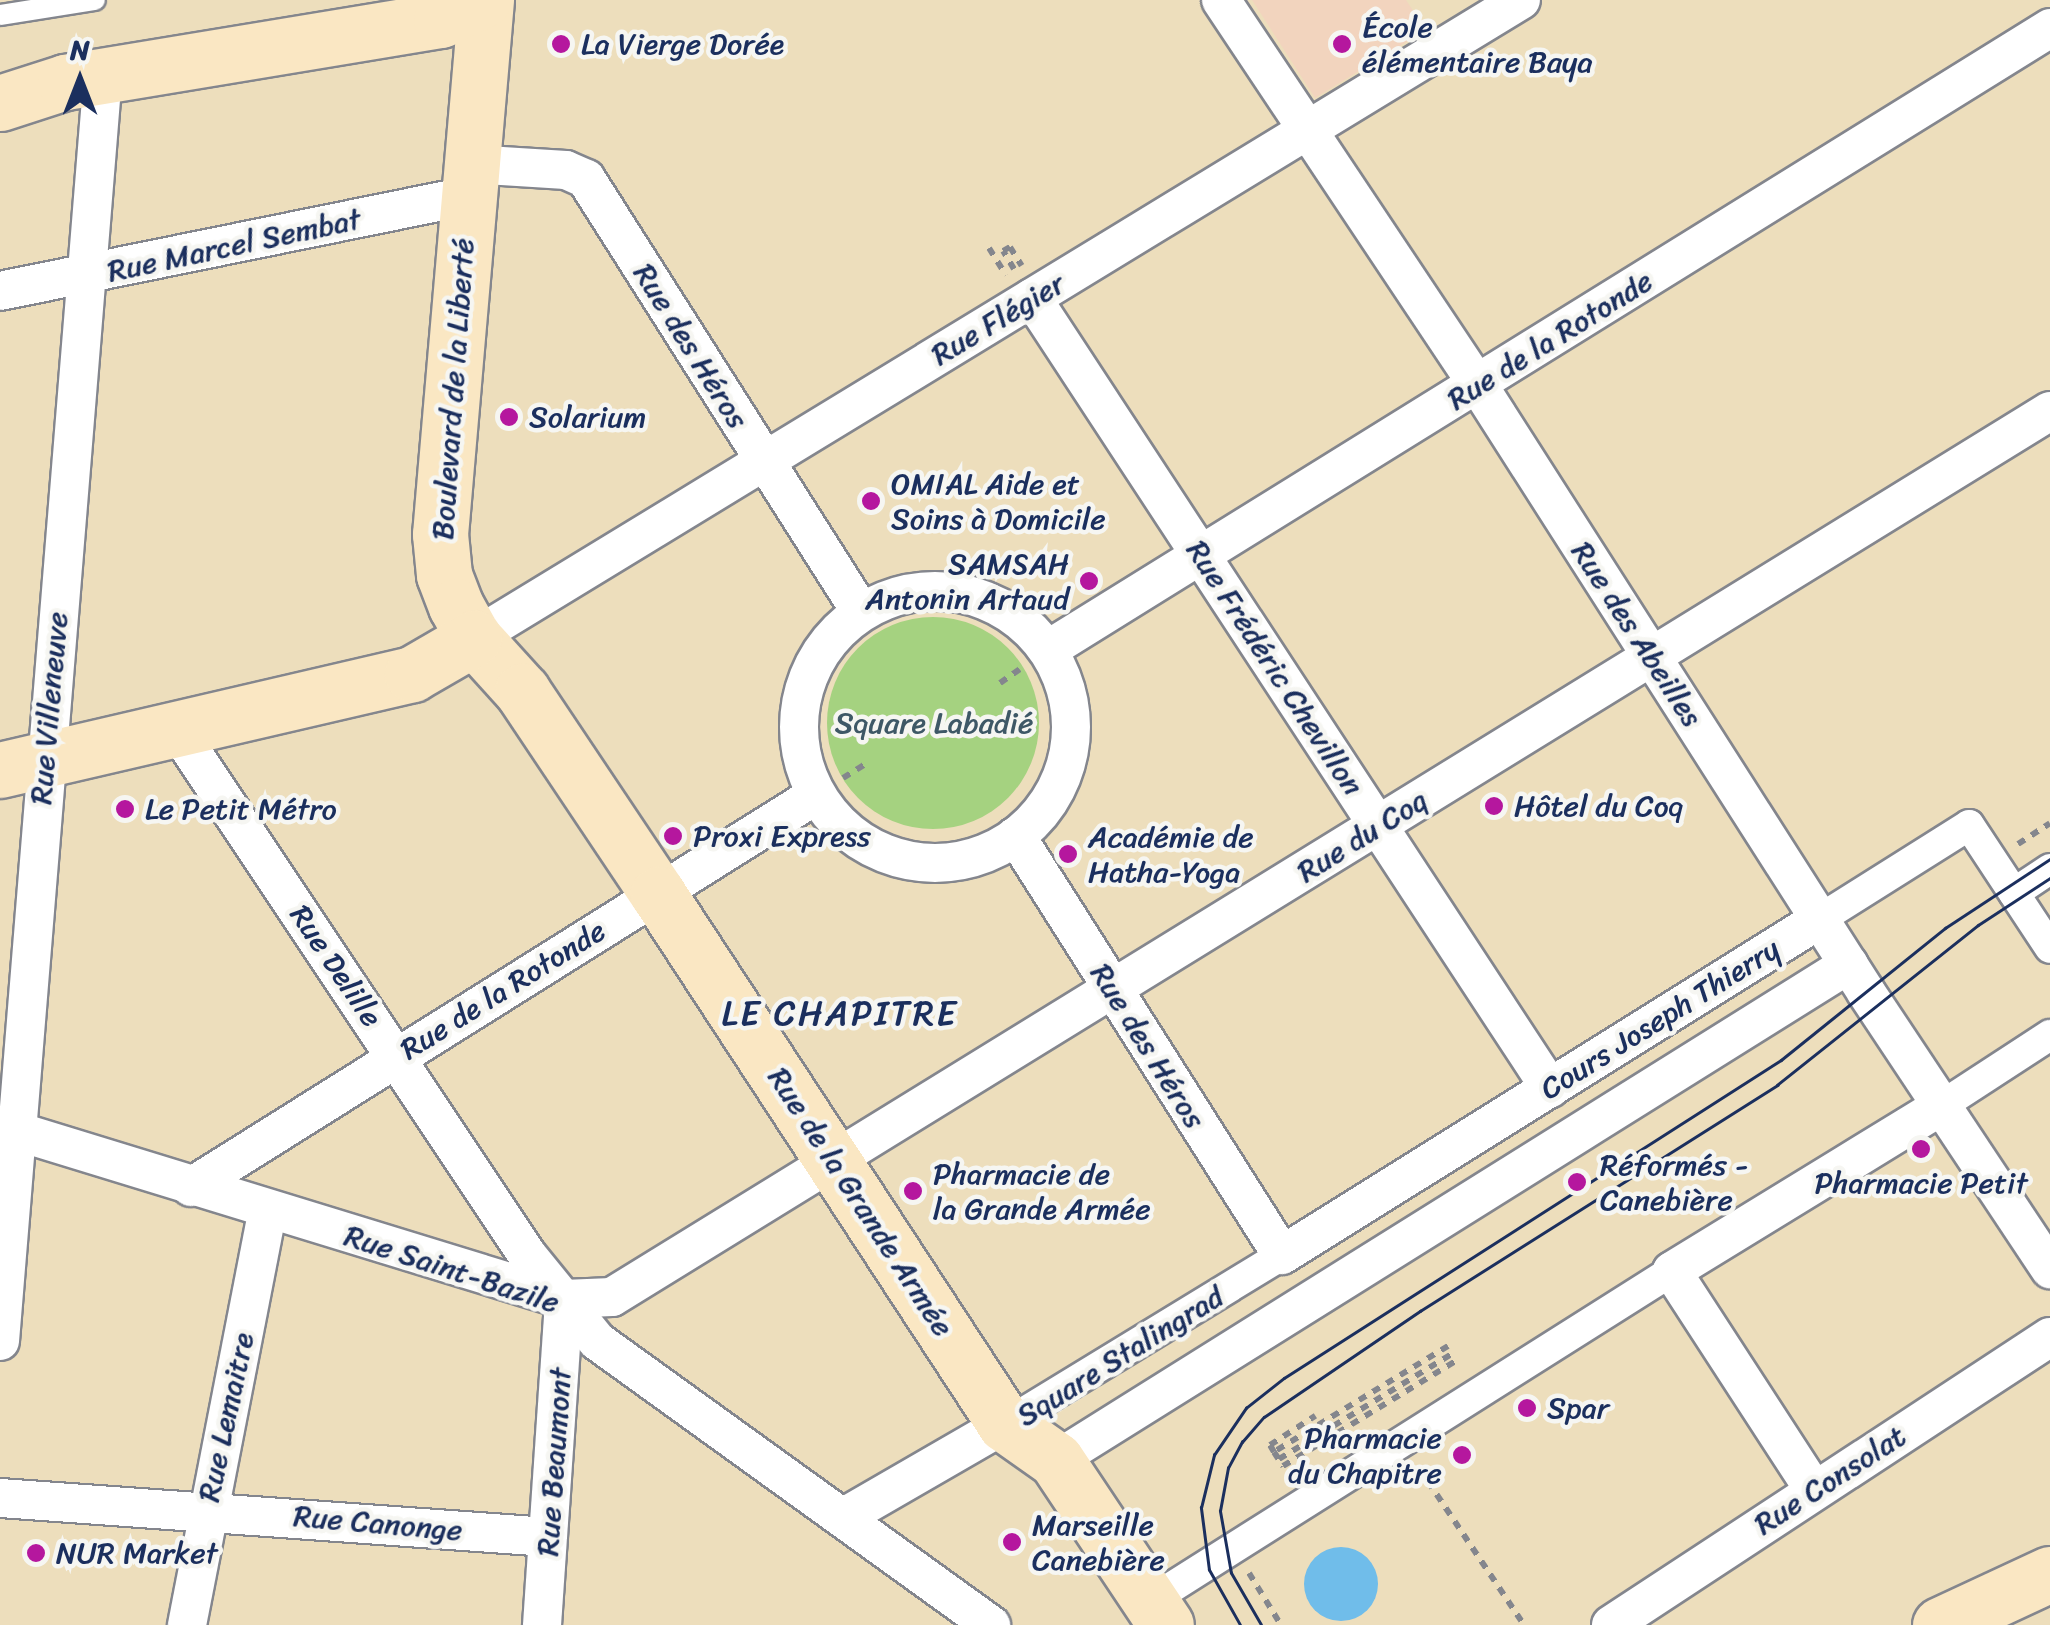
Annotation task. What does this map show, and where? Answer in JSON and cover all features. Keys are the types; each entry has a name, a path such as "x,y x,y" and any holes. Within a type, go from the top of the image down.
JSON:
{"main road":[{"path":"15,87 441,20 485,0"},
{"name":"Boulevard de la Liberté","path":"474,638 444,574 440,534 485,0"},
{"path":"22,765 412,674 474,638"},
{"name":"Rue de la Grande Armée","path":"474,638 522,691 1006,1424"},
{"name":"Square Stalingrad","path":"1006,1424 1056,1460 1158,1613"},
{"path":"1940,1625 2050,1574"}],"street":[{"name":"Rue des Abeilles","path":"1221,0 1478,385 1820,920 2050,1269"},
{"name":"Rue Flégier","path":"474,638 764,461 1030,287 1307,130 1522,0"},
{"name":"Rue de la Rotonde","path":"1049,648 2050,28"},
{"name":"Rue Villeneuve","path":"0,1341 22,765 84,276 104,76"},
{"name":"Rue des Héros","path":"468,180 566,170 586,179 861,612"},
{"name":"Rue Marcel Sembat","path":"0,291 84,276 468,180"},
{"name":"Rue Frédéric Chevillon","path":"1030,287 1550,1088"},
{"name":"Rue du Coq","path":"564,1299 612,1297 2050,411"},
{"path":"951,591 1006,610 1049,648 1068,696 1070,748 1053,796 1016,836 973,858 947,863 895,858 848,833 816,795 802,760 798,725 802,690 816,658 838,630 861,612 893,596 951,591"},
{"name":"Rue Delille","path":"178,730 528,1256 564,1299"},
{"name":"Rue de la Rotonde","path":"191,1187 816,795"},
{"name":"Cours Joseph Thierry","path":"1282,1255 1970,825 2031,881 2050,948"},
{"name":"Rue des Héros","path":"1016,836 1282,1255"},
{"name":"Cours Joseph Thierry","path":"1322,1293 1849,964"},
{"path":"1158,1613 1233,1546 1415,1437 2050,1035"},
{"name":"Rue Saint-Bazile","path":"9,1129 564,1299 598,1341 991,1625"},
{"name":"Rue Lemaitre","path":"187,1625 268,1210"},
{"name":"Square Stalingrad","path":"1006,1424 1282,1255"},
{"path":"1672,1271 1814,1490"},
{"name":"Square Stalingrad","path":"1056,1460 1322,1293"},
{"name":"Rue Beaumont","path":"542,1625 564,1299"},
{"name":"Rue Consolat","path":"1612,1625 2050,1337"},
{"path":"844,1518 1006,1424"},
{"name":"Rue Canonge","path":"0,1498 207,1509 548,1537"}],"lane":[{"path":"0,15 95,0"}],"path":[{"path":"990,248 1010,280 1018,275 1003,251 1010,247 1030,287"},
{"path":"1315,1416 1270,1444 1276,1456 1453,1353"},
{"path":"1415,1437 1524,1625"},
{"path":"1233,1546 1281,1625"}],"shaded area":[{"name":"École élémentaire Baya","path":"1252,0 1406,0 1426,30 1315,98"}],"green space":[{"name":"Square Labadié","path":"933,617 974,625 1008,648 1031,682 1039,723 1031,764 1008,798 974,821 933,829 892,821 858,798 835,764 827,723 835,682 858,648 892,625"}],"water":[{"path":"1341,1547 1367,1558 1378,1584 1367,1610 1341,1621 1315,1610 1304,1584 1315,1558"}],"tram line":[{"path":"1240,1625 1209,1570 1201,1508 1214,1455 1246,1408 1284,1378 1781,1060 1945,928 2050,859"},
{"path":"1261,1625 1231,1573 1220,1511 1228,1468 1242,1442 1264,1417 1420,1311 1777,1085 1978,925 2050,878"}],"place":[{"name":"La Vierge Dorée","path":"561,44"},
{"name":"École élémentaire Baya","path":"1342,44"},
{"name":"Solarium","path":"509,417"},
{"name":"OMIAL Aide et Soins à Domicile","path":"871,501"},
{"name":"SAMSAH Antonin Artaud","path":"1089,581"},
{"name":"Hôtel du Coq","path":"1494,806"},
{"name":"Le Petit Métro","path":"125,809"},
{"name":"Proxi Express","path":"673,836"},
{"name":"Académie de Hatha-Yoga","path":"1068,854"},
{"name":"Pharmacie Petit","path":"1921,1149"},
{"name":"Réformés - Canebière","path":"1577,1182"},
{"name":"Pharmacie de la Grande Armée","path":"913,1191"},
{"name":"Spar","path":"1527,1408"},
{"name":"Pharmacie du Chapitre","path":"1462,1455"},
{"name":"Marseille Canebière","path":"1012,1542"},
{"name":"NUR Market","path":"36,1553"}],"district":[{"name":"LE CHAPITRE","path":"840,1013"}]}
